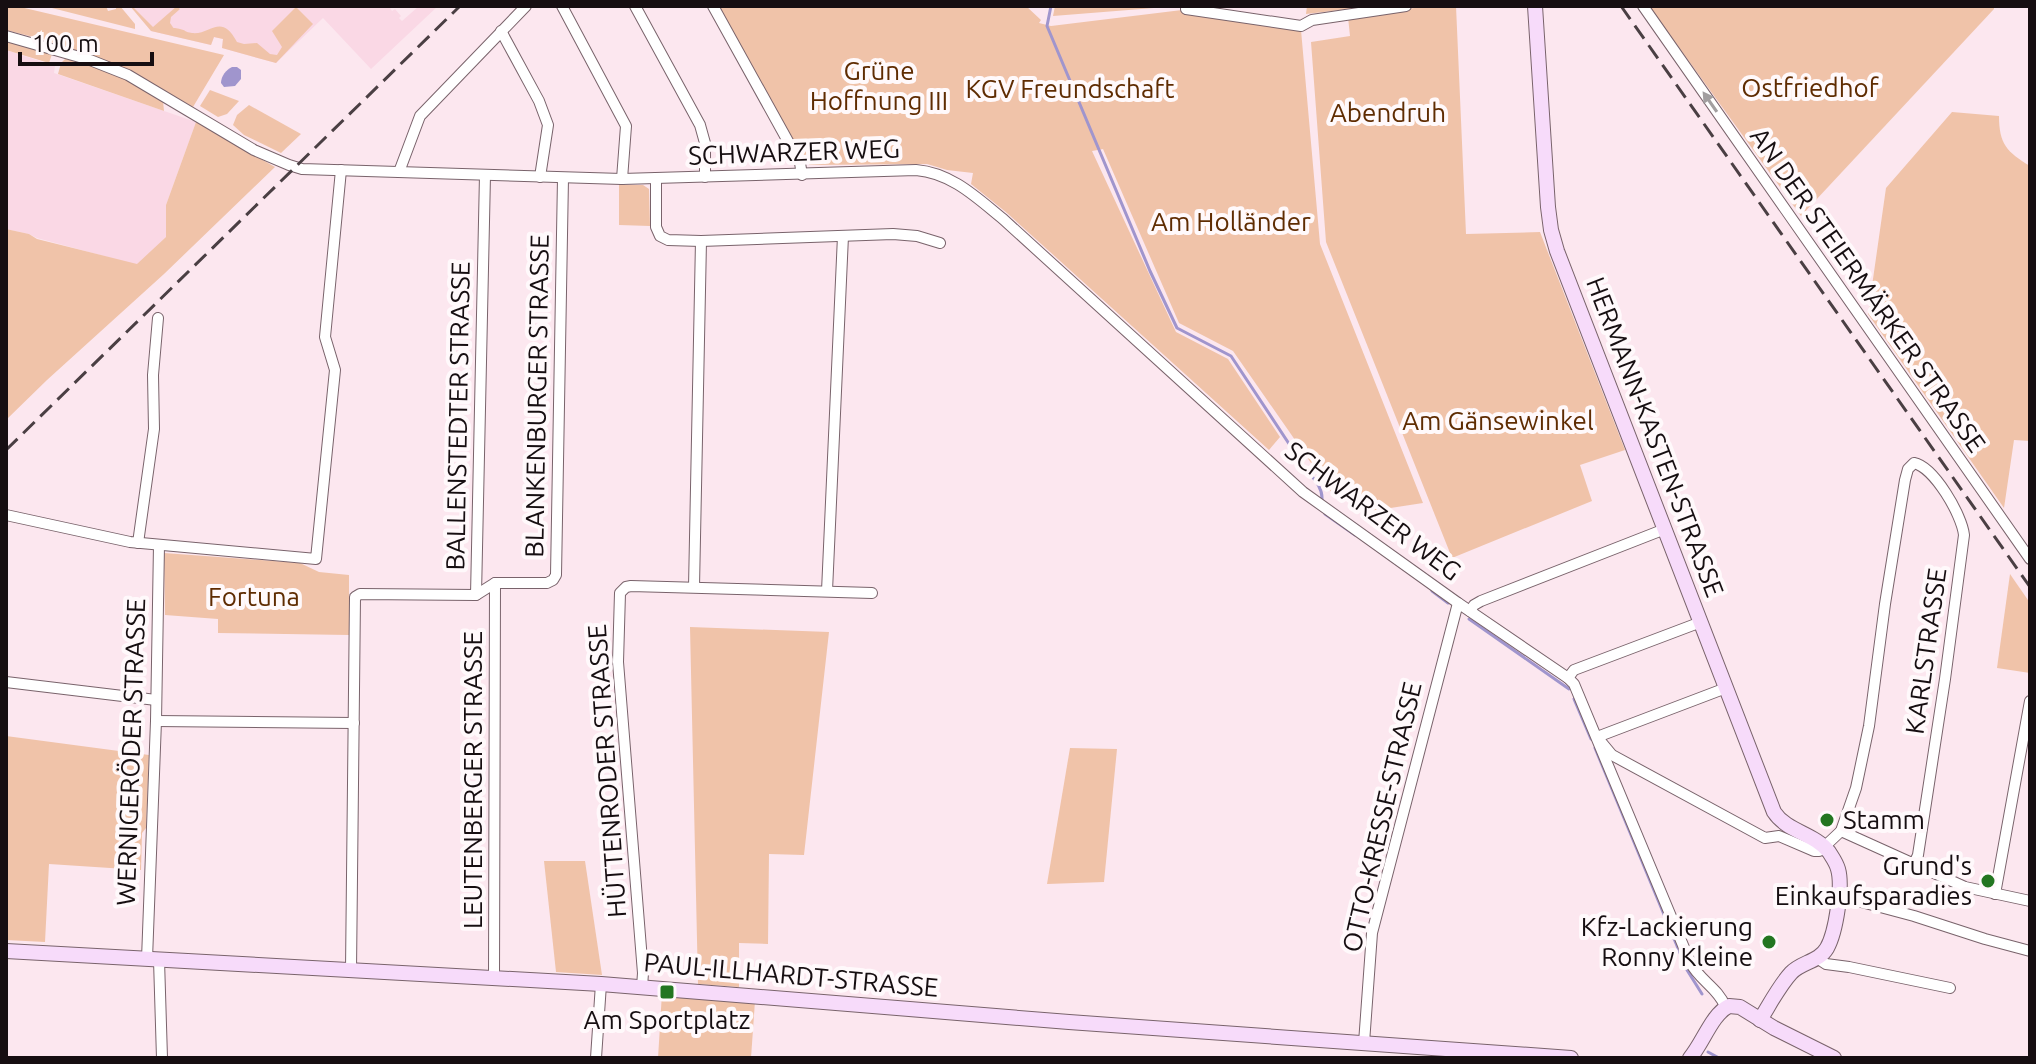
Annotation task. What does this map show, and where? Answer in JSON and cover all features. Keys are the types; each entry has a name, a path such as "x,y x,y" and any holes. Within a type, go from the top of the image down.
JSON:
{"street":[{"path":"399,172 420,116 526,6"},
{"path":"562,6 626,126 622,179"},
{"path":"635,6 700,125 705,143 705,177"},
{"path":"713,6 800,163 802,175"},
{"path":"1187,7 1301,26 1312,20 1406,6"},
{"name":"HERMANN-KASTEN-STRASSE","path":"1535,6 1551,230 1557,251 1769,801 1782,830 1807,834 1824,847"},
{"name":"AN DER STEIERMÄRKER STRASSE","path":"1643,6 2030,559"},
{"path":"501,31 539,101 548,125 540,177"},
{"name":"SCHWARZER WEG","path":"6,36 90,60 128,75 254,150 306,169 622,179 931,172 956,182 1003,219 1312,498 1458,603"},
{"path":"6,515 138,543 316,559 335,370 325,337 341,170"},
{"name":"BALLENSTEDTER STRASSE","path":"351,970 356,596 476,595 485,175"},
{"name":"BLANKENBURGER STRASSE","path":"476,595 495,583 547,583 556,575 563,178"},
{"path":"656,178 656,227 660,236 668,240 905,235 940,243"},
{"path":"827,591 843,236"},
{"path":"694,587 701,241"},
{"path":"138,543 154,429 153,375 158,318"},
{"name":"KARLSTRASSE","path":"1841,831 1856,788 1869,726 1893,554 1907,473 1914,463 1923,465 1937,481 1958,514 1964,535 1943,693 1918,855 1914,864"},
{"path":"1470,611 1481,601 1665,529"},
{"name":"WERNIGERÖDER STRASSE","path":"159,545 153,960 162,1058"},
{"name":"LEUTENBERGER STRASSE","path":"494,977 495,583"},
{"name":"HÜTTENRODER STRASSE","path":"642,987 618,653 619,598 622,590 631,586 872,593"},
{"path":"1458,603 1568,678 1579,692 1690,962 1698,976 1718,992 1725,1006"},
{"name":"OTTO-KRESSE-STRASSE","path":"1364,1043 1372,933 1458,603"},
{"path":"1568,678 1574,670 1701,622"},
{"path":"6,682 156,700"},
{"path":"1597,737 1726,688"},
{"path":"1995,894 2030,701"},
{"path":"156,721 354,723"},
{"path":"1597,737 1612,755 1755,833 1765,838 1782,830"},
{"path":"1760,1020 1792,971 1817,958 1827,948 1839,896 1839,871 1824,847 1841,831 1965,887 2030,901"},
{"path":"1839,896 2030,951"},
{"name":"PAUL-ILLHARDT-STRASSE","path":"6,951 601,984 1571,1058"},
{"path":"1817,958 1826,964 1950,988"},
{"path":"596,1058 601,984"},
{"path":"1690,1058 1725,1006 1740,1007 1834,1058"}],"shaded area":[{"path":"130,6 389,6 392,11 395,9 402,21 419,6 438,6 371,69 323,18 276,63 222,48 223,39 214,37 211,45 151,31"},
{"path":"6,50 55,66 54,73 196,122 166,205 166,237 137,265 6,229"},
{"path":"232,67 241,70 241,79 235,86 224,87 222,78"}],"green space":[{"path":"6,6 224,55 193,107 127,69 45,40 6,30"},
{"path":"44,6 106,6 108,11 120,6 135,24 135,29"},
{"path":"130,6 153,27 177,6 180,9 171,17 170,23 174,28 199,33 221,26 237,42 257,43 270,54 277,55 282,47 272,31 296,7 313,24 276,63 222,48 223,39 214,37 211,45 151,31"},
{"path":"717,6 1026,6 1041,20 1039,23 1051,26 1182,10 1301,30 1320,244 1423,503 1371,511 1348,490 1334,496 1233,351 1179,323 1103,149 1092,151 1176,332 1228,359 1280,437 1269,450 971,184 973,173 927,164 810,165 802,157"},
{"path":"1055,6 1179,6 1053,16"},
{"path":"1307,6 1375,6 1306,14"},
{"path":"1429,6 1456,6 1466,234 1540,232 1625,450 1580,465 1592,501 1452,558 1326,242 1311,42 1350,36 1348,17"},
{"name":"Ostfriedhof","path":"1649,6 1994,6 1994,9 1801,216"},
{"path":"6,41 52,54 49,63 6,50"},
{"path":"67,57 122,76 163,101 164,111 58,74 61,63"},
{"path":"210,90 239,101 227,114 218,117 200,106"},
{"path":"249,105 301,134 281,153 244,135 233,125 237,115"},
{"path":"1952,112 1999,116 2006,146 2030,166 2030,441 2014,440 2004,508 1868,314 1886,188"},
{"path":"196,122 275,167 6,420 6,229 137,264 166,237 166,205"},
{"path":"619,185 643,185 649,189 650,226 619,225"},
{"name":"Fortuna","path":"164,553 300,563 319,572 349,575 349,635 218,633 218,619 165,615"},
{"path":"2010,574 2030,603 2030,673 1997,668"},
{"path":"690,627 829,632 804,855 769,854 768,944 739,943 739,987 698,984"},
{"path":"6,736 149,755 141,870 49,864 45,942 6,940"},
{"path":"1070,748 1117,749 1104,882 1047,884"},
{"path":"544,861 585,861 602,975 556,972"},
{"path":"662,993 755,1001 751,1058 658,1058"}],"waterway":[{"path":"1051,6 1047,26 1177,328 1231,356 1317,483 1322,500"},
{"path":"1325,514 1355,535"},
{"path":"1432,591 1448,603"},
{"path":"1469,619 1569,689"},
{"path":"1574,699 1591,739"},
{"path":"1595,748 1687,970 1702,994"},
{"path":"1708,1052 1719,1058"}],"railway":[{"path":"6,450 460,6"},
{"path":"1621,6 2030,587"}],"place":[{"name":"Stamm","path":"1827,820"},
{"name":"Grund's Einkaufsparadies","path":"1988,881"},
{"name":"Kfz-Lackierung Ronny Kleine","path":"1769,942"},
{"name":"Am Sportplatz","path":"667,992"}],"park label":[{"name":"Grüne Hoffnung III","path":"879,86"},
{"name":"KGV Freundschaft","path":"1070,89"},
{"name":"Abendruh","path":"1388,113"},
{"name":"Am Holländer","path":"1231,222"},
{"name":"Am Gänsewinkel","path":"1498,421"}]}
